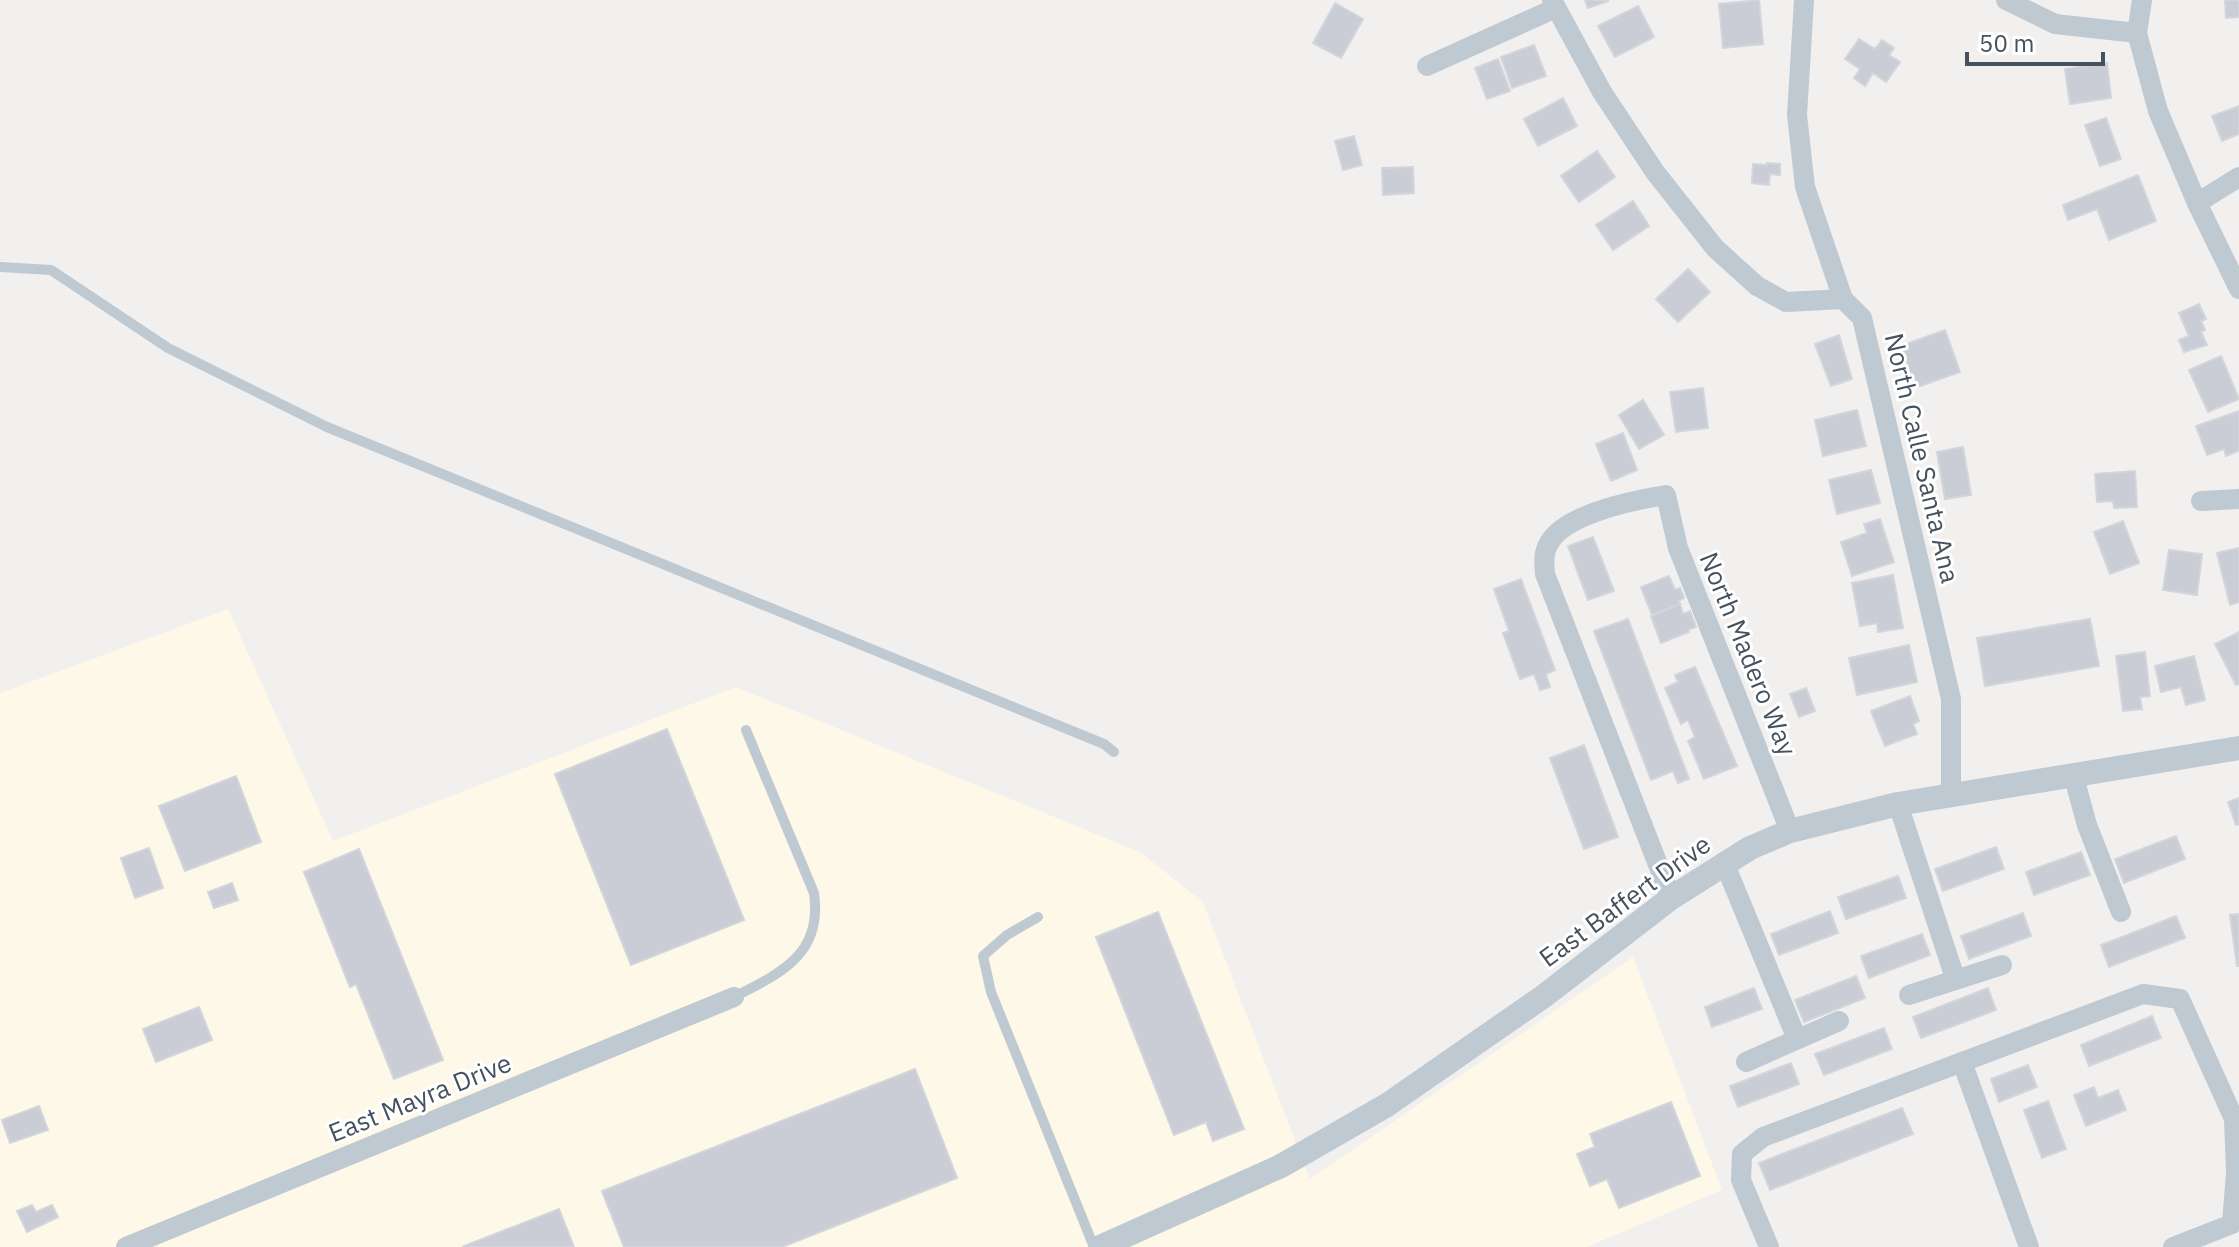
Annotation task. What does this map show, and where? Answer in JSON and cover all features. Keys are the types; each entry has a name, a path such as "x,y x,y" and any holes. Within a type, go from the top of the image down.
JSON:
{"street":[{"name":"North Calle Santa Ana","path":"1804,0 1797,115 1805,187 1843,299 1862,318 1951,699 1951,797"},
{"path":"2006,0 2055,24 2137,33"},
{"path":"2142,0 2137,33 2158,111 2197,203 2239,289"},
{"path":"1427,66 1554,4 1602,92 1655,172 1715,248 1757,286 1786,302 1843,299"},
{"path":"2197,203 2239,177"},
{"name":"North Madero Way","path":"1671,898 1550,590 1543,559 1549,542 1560,530 1632,500 1666,495 1678,548 1790,831"},
{"path":"2201,501 2239,499"},
{"name":"East Baffert Drive","path":"1097,1247 1281,1166 1387,1105 1544,996 1671,898 1724,862 1790,831 1898,804 2239,748"},
{"path":"2073,774 2087,825 2121,912"},
{"path":"1898,804 1955,978"},
{"path":"1724,862 1797,1039"},
{"path":"1909,995 2002,965"},
{"path":"1769,1247 1741,1180 1742,1154 1763,1137 2143,994 2180,999 2237,1118 2232,1224 2173,1247"},
{"name":"East Mayra Drive","path":"126,1247 734,997"},
{"path":"1746,1062 1839,1021"},
{"path":"1962,1062 2029,1247"}],"lane":[{"path":"0,267 51,270 168,348 327,427 1104,744 1114,752"},
{"path":"734,997 769,979 802,954 814,928 816,911 814,893 746,730"},
{"path":"1038,917 1007,935 983,956 991,992 1097,1247"}],"shaded area":[{"path":"228,609 333,841 736,687 1140,852 1203,902 1310,1179 1633,957 1722,1190 1587,1247 0,1247 0,693"}],"building":[{"path":"1585,0 1608,0 1608,1 1588,8"},
{"path":"1759,0 1763,44 1723,48 1719,4"},
{"path":"2225,0 2239,0 2239,17 2226,18"},
{"path":"1335,3 1363,19 1341,58 1313,43"},
{"path":"1638,6 1654,37 1615,57 1598,26"},
{"path":"1859,39 1875,49 1882,40 1894,48 1889,55 1900,62 1886,82 1873,73 1865,86 1854,78 1860,69 1845,59"},
{"path":"1534,45 1546,76 1512,88 1501,57"},
{"path":"1498,59 1510,91 1487,99 1475,68"},
{"path":"2107,63 2111,98 2070,104 2065,69"},
{"path":"1563,98 1577,126 1538,146 1524,119"},
{"path":"2239,106 2239,134 2222,141 2212,116"},
{"path":"2106,118 2121,159 2100,166 2085,125"},
{"path":"1354,136 1362,165 1343,170 1335,141"},
{"path":"1597,151 1615,177 1579,202 1561,176"},
{"path":"1753,164 1780,164 1780,175 1770,174 1769,185 1752,183"},
{"path":"1413,167 1414,193 1383,195 1382,168"},
{"path":"2138,175 2156,221 2109,240 2097,209 2068,220 2063,205"},
{"path":"1633,201 1649,226 1613,250 1596,225"},
{"path":"1688,269 1710,292 1678,322 1656,299"},
{"path":"2199,304 2206,319 2201,321 2205,330 2201,332 2207,345 2184,352 2179,340 2189,336 2179,313"},
{"path":"1945,330 1960,372 1915,388 1900,346"},
{"path":"1839,335 1852,379 1831,386 1815,344"},
{"path":"2221,356 2239,399 2208,412 2189,370"},
{"path":"1703,388 1708,428 1676,432 1670,392"},
{"path":"1643,400 1664,435 1639,449 1619,415"},
{"path":"1857,410 1866,446 1823,456 1815,420"},
{"path":"2239,411 2239,451 2226,456 2224,449 2207,455 2196,426"},
{"path":"1623,433 1637,470 1611,481 1596,444"},
{"path":"1963,447 1971,495 1945,499 1937,452"},
{"path":"1871,470 1880,503 1837,514 1829,480"},
{"path":"2135,471 2137,507 2114,508 2113,501 2097,502 2095,474"},
{"path":"1880,519 1894,562 1852,576 1841,542 1867,533 1864,524"},
{"path":"2123,521 2139,563 2110,574 2094,532"},
{"path":"1593,537 1614,591 1588,600 1568,546"},
{"path":"2239,548 2239,602 2230,605 2217,553"},
{"path":"2169,550 2202,554 2197,595 2163,590"},
{"path":"1893,575 1903,628 1878,632 1877,623 1860,626 1852,583"},
{"path":"1669,576 1675,590 1680,588 1684,598 1678,601 1680,604 1652,615 1641,587"},
{"path":"1521,579 1555,670 1546,674 1550,687 1540,690 1534,674 1520,679 1503,633 1509,631 1494,589"},
{"path":"1680,604 1683,614 1690,611 1696,627 1661,643 1651,616"},
{"path":"1628,619 1689,779 1678,783 1673,771 1651,780 1594,631"},
{"path":"2090,619 2099,666 1985,686 1977,638"},
{"path":"2239,632 2239,684 2236,685 2215,644"},
{"path":"1909,645 1917,682 1857,695 1849,658"},
{"path":"2145,652 2150,696 2140,697 2142,709 2123,711 2116,656"},
{"path":"2194,656 2205,700 2186,705 2181,687 2161,692 2155,666"},
{"path":"1695,667 1737,766 1704,779 1688,741 1695,737 1688,720 1681,724 1665,688 1678,682 1675,675"},
{"path":"1806,688 1815,711 1799,717 1790,694"},
{"path":"1910,696 1919,721 1913,724 1917,734 1885,746 1871,711"},
{"path":"667,729 744,920 631,965 555,774"},
{"path":"1584,745 1618,837 1584,849 1550,758"},
{"path":"236,776 261,842 185,871 159,806"},
{"path":"2239,798 2239,824 2236,825 2228,802"},
{"path":"2176,836 2185,859 2124,883 2115,859"},
{"path":"1996,847 2004,869 1943,891 1935,869"},
{"path":"149,848 163,888 135,898 121,858"},
{"path":"359,849 443,1060 394,1079 356,984 350,987 304,872"},
{"path":"2081,852 2090,875 2034,895 2026,872"},
{"path":"1898,876 1906,898 1846,919 1838,897"},
{"path":"232,883 238,900 214,908 208,892"},
{"path":"1830,911 1838,933 1779,955 1771,934"},
{"path":"1158,912 1244,1129 1213,1141 1206,1122 1174,1135 1096,937"},
{"path":"2023,913 2031,936 1969,959 1961,936"},
{"path":"2239,914 2239,966 2237,966 2230,915"},
{"path":"2176,916 2185,938 2109,967 2101,945"},
{"path":"1922,934 1930,955 1869,978 1861,956"},
{"path":"1856,976 1865,998 1804,1022 1795,1000"},
{"path":"1754,988 1762,1009 1712,1027 1705,1007"},
{"path":"1988,988 1996,1010 1921,1038 1913,1017"},
{"path":"199,1007 212,1040 156,1062 143,1029"},
{"path":"2152,1016 2161,1038 2089,1066 2081,1045"},
{"path":"1884,1028 1892,1049 1824,1075 1815,1054"},
{"path":"1791,1063 1799,1084 1738,1107 1730,1086"},
{"path":"2028,1065 2037,1087 1999,1102 1991,1079"},
{"path":"915,1069 957,1178 782,1247 624,1247 602,1191"},
{"path":"2094,1087 2098,1098 2118,1090 2126,1110 2086,1126 2074,1095"},
{"path":"2048,1101 2066,1149 2042,1158 2024,1110"},
{"path":"1671,1102 1700,1176 1619,1208 1607,1179 1590,1186 1577,1154 1595,1147 1590,1134"},
{"path":"39,1106 48,1130 10,1143 2,1120"},
{"path":"1902,1108 1913,1134 1770,1190 1759,1163"},
{"path":"32,1205 36,1212 52,1205 58,1217 27,1232 17,1211"},
{"path":"559,1209 574,1247 462,1247"}]}
